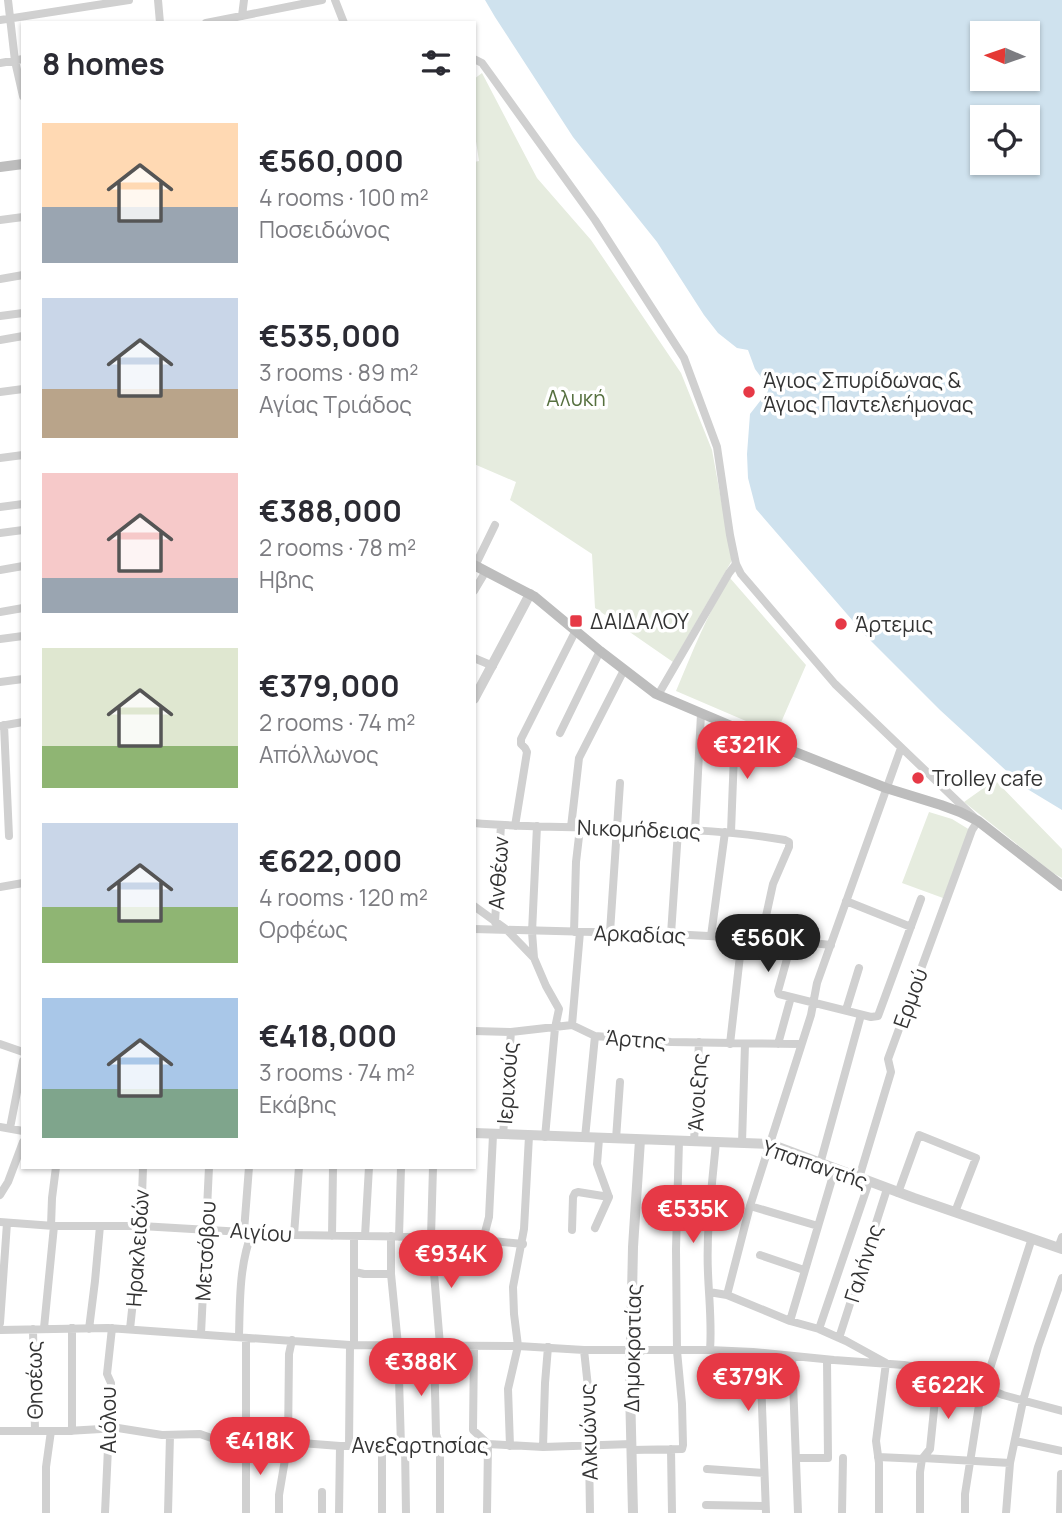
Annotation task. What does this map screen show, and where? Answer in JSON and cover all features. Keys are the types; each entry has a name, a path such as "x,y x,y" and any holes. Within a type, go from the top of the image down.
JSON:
{"main road":[{"path":"0,167 21,164"},
{"path":"479,568 530,593 658,695 886,788 951,808 978,821 1062,886"}],"street":[{"path":"8,0 4,20 19,60 21,78"},
{"path":"4,20 129,0"},
{"path":"158,0 160,21"},
{"path":"242,16 244,0"},
{"path":"216,21 322,0"},
{"path":"335,0 343,21"},
{"path":"0,63 19,60"},
{"path":"476,60 490,74 595,220 684,358 717,447 736,564 743,576 835,684 978,821"},
{"path":"0,220 21,217"},
{"path":"0,279 21,275"},
{"path":"0,316 21,313"},
{"path":"0,340 21,336"},
{"path":"0,392 21,389"},
{"path":"0,458 21,455"},
{"path":"0,506 21,503"},
{"path":"479,568 495,525"},
{"path":"0,533 21,530"},
{"path":"658,695 736,564"},
{"path":"0,570 21,566"},
{"path":"476,696 530,593"},
{"path":"0,612 21,608"},
{"path":"514,827 527,752 520,742 576,630"},
{"path":"0,639 21,636"},
{"path":"560,733 600,651"},
{"path":"476,659 493,666"},
{"path":"572,1026 577,932 576,828 579,758 624,670"},
{"path":"0,682 21,679"},
{"path":"695,831 701,714"},
{"path":"9,836 2,726 21,722"},
{"path":"711,936 728,832 735,728"},
{"path":"727,1295 750,1206 814,1002 817,983 901,748"},
{"path":"610,932 620,783"},
{"name":"Ερμού","path":"819,1329 864,1180 891,1072 888,1059 972,830 978,821"},
{"name":"Νικομήδειας","path":"476,823 514,827 728,832 785,840 790,844 773,884 761,939"},
{"name":"Ανθέων","path":"495,922 501,825"},
{"path":"537,827 532,932 534,958 545,986 572,1026"},
{"path":"671,934 678,831"},
{"path":"0,887 21,883"},
{"path":"792,941 779,994 874,1018 880,1013 921,899"},
{"path":"846,901 911,927"},
{"path":"476,908 507,930 534,958"},
{"path":"476,929 507,930"},
{"name":"Αρκαδίας","path":"507,930 671,934 831,945"},
{"path":"730,1044 742,938"},
{"path":"846,1010 859,968"},
{"path":"778,1044 791,997"},
{"path":"545,1137 559,1009"},
{"path":"820,1164 861,1015"},
{"path":"476,1031 511,1032 572,1026"},
{"name":"Άρτης","path":"572,1026 595,1036 730,1044 801,1044"},
{"name":"Ιεριχούς","path":"483,1240 489,1217 511,1032"},
{"path":"585,1138 595,1036"},
{"name":"Άνοιξης","path":"694,1142 699,1042"},
{"path":"0,1044 21,1051"},
{"path":"742,1143 745,1044"},
{"path":"21,1068 3,1127 21,1131"},
{"path":"615,1139 620,1082"},
{"name":"Υπαπαντής","path":"476,1133 770,1144 898,1193 1060,1248"},
{"path":"898,1193 919,1135 976,1158 955,1212"},
{"path":"510,1446 508,1389 518,1346 513,1287 523,1244 529,1136"},
{"path":"595,1228 609,1197 597,1164 599,1139"},
{"name":"Δημοκρατίας","path":"633,1513 630,1388 637,1350 633,1247 640,1140"},
{"path":"677,1351 679,1141"},
{"path":"710,1350 708,1244 716,1142"},
{"path":"0,1195 21,1147"},
{"path":"44,1328 56,1169"},
{"name":"Ηρακλειδών","path":"130,1329 141,1226 142,1169"},
{"name":"Μετσόβου","path":"201,1334 209,1169"},
{"path":"246,1513 246,1439 239,1298 248,1232 248,1169"},
{"path":"294,1235 299,1169"},
{"path":"332,1236 333,1169"},
{"path":"365,1236 369,1169"},
{"path":"401,1169 391,1274 398,1345 406,1513"},
{"path":"433,1169 431,1237 437,1289 436,1434 440,1446 440,1513"},
{"path":"790,1321 835,1169"},
{"name":"Γαλήνης","path":"839,1338 887,1189"},
{"path":"572,1230 575,1194 578,1192 609,1197"},
{"path":"750,1206 818,1226"},
{"path":"129,1225 142,1212"},
{"path":"0,1323 4,1222"},
{"name":"Αιγίου","path":"4,1222 52,1226 129,1225 294,1235 431,1237 523,1244"},
{"path":"89,1329 100,1226"},
{"path":"339,1513 352,1345 355,1237"},
{"path":"1060,1248 1062,1237"},
{"path":"965,1513 965,1494 983,1386 1032,1238"},
{"path":"760,1255 804,1270"},
{"path":"355,1272 391,1274"},
{"path":"1006,1513 1010,1463 1023,1401 1038,1347 1062,1279"},
{"path":"709,1292 727,1295 790,1321 819,1329 886,1363"},
{"path":"72,1328 72,1431"},
{"path":"0,1329 112,1328 352,1345 518,1346 760,1353 886,1363 936,1370 1003,1395 1062,1411"},
{"name":"Αιόλου","path":"105,1513 111,1383 107,1374 112,1328"},
{"name":"Θησέως","path":"33,1329 35,1431"},
{"path":"279,1513 279,1495 288,1442 289,1354 292,1340"},
{"path":"474,1346 474,1444"},
{"path":"542,1447 548,1347"},
{"name":"Αλκυώνυς","path":"584,1350 588,1387 590,1513"},
{"name":"Ανεξαρτησίας","path":"0,1431 125,1429 149,1434 200,1434 217,1440 264,1438 344,1446 488,1444 682,1449 682,1404 677,1351"},
{"path":"706,1505 766,1510 760,1353"},
{"path":"792,1356 798,1513"},
{"path":"796,1458 828,1458 827,1360"},
{"path":"879,1513 880,1462 877,1431 886,1363"},
{"path":"920,1513 920,1472 923,1458 930,1449 936,1370"},
{"path":"473,1430 488,1444 487,1513"},
{"path":"46,1513 46,1467 51,1431"},
{"path":"168,1513 170,1435"},
{"path":"1015,1441 1062,1451"},
{"path":"382,1446 382,1513"},
{"path":"671,1449 672,1513"},
{"path":"878,1457 1010,1463"},
{"path":"842,1513 843,1458"},
{"path":"707,1469 764,1473"},
{"path":"1060,1513 1061,1474"},
{"path":"322,1492 322,1513"}],"green space":[{"name":"Αλυκή","path":"482,73 537,178 591,240 681,373 712,450 731,562 673,662 595,608 592,554 510,500 516,482 476,465 476,162 479,161 476,141 476,78"},
{"path":"730,578 806,665 776,734 676,691 707,620"},
{"path":"995,780 1062,849 1062,878 964,802"},
{"path":"929,812 952,819 970,830 943,898 902,883"}],"water":[{"path":"485,0 1062,0 1062,810 1024,787 940,710 866,636 756,509 748,478 750,414 768,391 767,385 755,369 748,350 737,348 718,333 657,242 573,137"}],"place":[{"name":"Άγιος Σπυρίδωνας & Άγιος Παντελεήμονας","path":"749,392"},
{"name":"ΔΑΙΔΑΛΟΥ","path":"576,621"},
{"name":"Άρτεμις","path":"841,624"},
{"name":"Trolley cafe","path":"918,778"}]}
